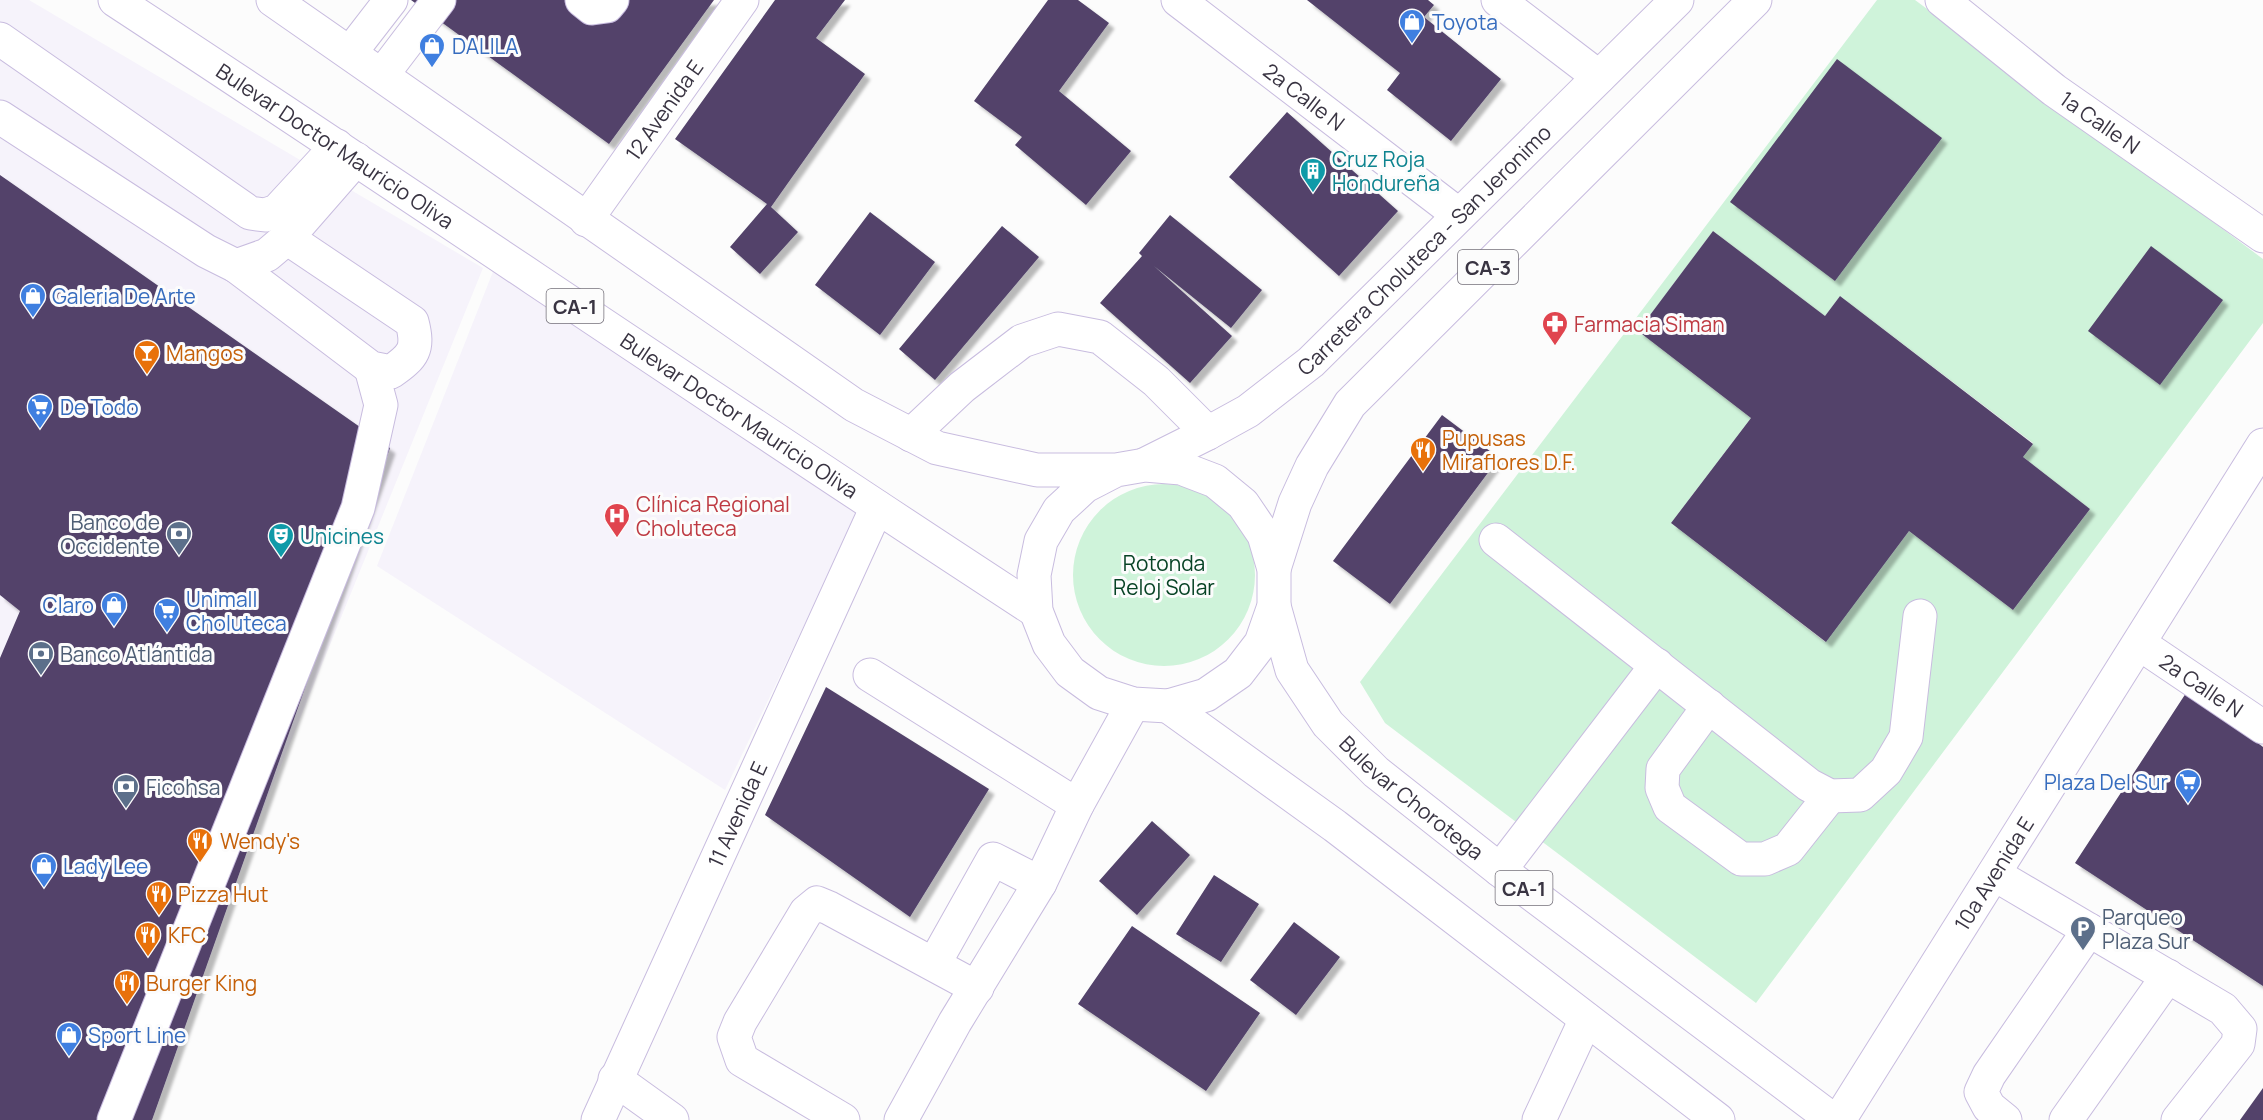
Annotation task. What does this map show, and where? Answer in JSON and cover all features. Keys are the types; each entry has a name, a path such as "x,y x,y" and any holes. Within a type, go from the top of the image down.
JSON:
{"main road":[{"name":"Bulevar Doctor Mauricio Oliva","path":"115,0 1036,611"},
{"name":"CA-1","path":"273,0 854,405 911,435 937,448 1037,470 1131,468 1181,468 1215,481 1244,504 1264,535 1274,569 1274,606 1261,643 1238,673 1206,695 1168,706 1133,704 1099,693 1070,672 1049,644 1036,611 1034,575 1041,541 1059,510 1085,486 1131,468"},
{"path":"350,53 391,0"},
{"path":"382,75 439,0"},
{"path":"582,0 592,8 607,6 612,0"},
{"name":"12 Avenida E","path":"586,220 742,0"},
{"name":"2a Calle N","path":"1178,0 1459,214"},
{"path":"1498,0 1599,77"},
{"name":"Carretera Choluteca - San Jeronimo","path":"1131,468 1208,433 1248,411 1311,362 1677,0"},
{"name":"CA-3","path":"1274,569 1295,503 1312,466 1350,404 1755,0"},
{"name":"1a Calle N","path":"1942,0 2054,90 2263,236"},
{"path":"0,39 250,213 265,215 277,211 346,152"},
{"path":"0,117 206,251 236,266 371,368 391,372 408,360 417,341 412,322 287,238"},
{"path":"236,266 267,255 287,238 346,152"},
{"path":"911,435 962,387 1022,341 1058,329 1100,338 1156,381 1208,433"},
{"path":"114,1120 358,508 381,405 371,368"},
{"name":"10a Avenida E","path":"1839,1120 2263,446"},
{"name":"11 Avenida E","path":"598,1120 877,507"},
{"path":"1496,540 1809,784 1830,796 1860,795 1886,771 1906,737 1920,616"},
{"name":"Bulevar Chorotega","path":"1274,606 1293,670 1328,724 1376,772 1500,870 1833,1120"},
{"name":"2a Calle N","path":"2140,644 2263,727"},
{"path":"1500,870 1657,665"},
{"path":"870,675 1077,805"},
{"path":"901,1120 955,1022 1040,883 1077,805 1133,704"},
{"path":"1168,706 1335,826 1718,1120"},
{"path":"1709,706 1663,769 1662,788 1670,807 1679,814 1741,859 1765,859 1788,849 1830,796"},
{"path":"934,964 993,859 1040,883"},
{"path":"1994,874 2223,1009 2240,1029 2238,1044 2178,1120"},
{"path":"843,1120 742,1060 734,1037 740,1022 806,912 817,903 976,988"},
{"path":"2005,1120 1989,1107 1981,1092 1989,1075 2089,930"},
{"path":"2066,1120 2168,976"},
{"path":"1537,1117 1586,1018"},
{"path":"615,1079 672,1120"}],"shaded area":[{"name":"Unimall Choluteca","path":"0,0 29,0 483,268 137,1120 0,1120"},
{"name":"Clínica Regional Choluteca","path":"494,269 859,511 725,790 377,566"}],"green space":[{"path":"1877,0 1915,0 2263,259 2263,323 1756,1003 1385,723 1360,682","holes":["1713,231 1825,316 1840,296 2033,443 2023,457 2090,509 2013,610 1909,531 1825,642 1671,523 1751,418 1638,331"]},
{"name":"Rotonda Reloj Solar","path":"1164,484 1182,485 1199,491 1215,499 1229,510 1240,524 1248,540 1254,557 1254,593 1248,610 1240,626 1229,640 1215,651 1199,659 1182,665 1164,666 1146,665 1129,659 1113,651 1099,640 1088,626 1080,610 1074,593 1073,575 1074,557 1080,540 1088,524 1099,510 1113,499 1129,491 1146,485"}],"building":[{"path":"411,0 714,0 609,144"},
{"path":"775,0 845,0 816,38 865,74 771,207 798,232 760,274 730,247 767,204 675,139"},
{"path":"1048,0 1078,0 1109,23 1059,91 1131,151 1086,205 1015,145 1022,137 974,101"},
{"name":"Toyota","path":"1307,0 1428,0 1434,5 1424,17 1501,79 1451,141 1387,90 1400,73"},
{"path":"1837,59 1942,138 1835,281 1730,202"},
{"name":"Cruz Roja Hondureña","path":"1287,112 1398,211 1339,276 1229,177"},
{"name":"Unimall Choluteca","path":"0,175 390,448 152,1120 0,1120 0,658 20,611 0,595"},
{"path":"870,212 935,262 880,335 815,285"},
{"path":"1170,215 1262,290 1231,328 1154,266 1232,336 1190,383 1100,303 1142,256 1139,253"},
{"path":"1002,226 1039,257 935,380 899,349"},
{"path":"1713,231 1825,316 1840,296 2033,444 2023,457 2090,509 2013,610 1909,531 1826,642 1671,523 1751,418 1638,331"},
{"path":"2151,246 2223,300 2160,385 2088,331"},
{"path":"1442,415 1499,458 1390,604 1333,561"},
{"path":"826,687 989,789 910,917 765,815"},
{"name":"Plaza Del Sur","path":"2188,690 2263,747 2263,986 2075,863"},
{"path":"1152,821 1190,855 1137,915 1099,881"},
{"path":"1214,875 1259,904 1221,962 1176,934"},
{"path":"1294,922 1340,957 1296,1015 1250,980"},
{"path":"1132,926 1260,1013 1206,1091 1078,1004"},
{"path":"2263,1088 2263,1120 2240,1120"}],"place":[{"name":"Toyota","path":"1412,45"},
{"name":"DALILA","path":"432,69"},
{"name":"Cruz Roja Hondureña","path":"1313,194"},
{"name":"Galeria De Arte","path":"33,319"},
{"name":"Farmacia Siman","path":"1555,347"},
{"name":"Mangos","path":"147,376"},
{"name":"De Todo","path":"40,430"},
{"name":"Pupusas Miraflores D.F.","path":"1423,473"},
{"name":"Clínica Regional Choluteca","path":"617,539"},
{"name":"Banco de Occidente","path":"179,557"},
{"name":"Unicines","path":"281,559"},
{"name":"Claro","path":"114,628"},
{"name":"Unimall Choluteca","path":"167,634"},
{"name":"Banco Atlántida","path":"41,677"},
{"name":"Plaza Del Sur","path":"2188,805"},
{"name":"Ficohsa","path":"126,810"},
{"name":"Wendy's","path":"200,864"},
{"name":"Lady Lee","path":"44,889"},
{"name":"Pizza Hut","path":"159,917"},
{"name":"Parqueo Plaza Sur","path":"2083,952"},
{"name":"KFC","path":"148,958"},
{"name":"Burger King","path":"127,1006"},
{"name":"Sport Line","path":"69,1058"}]}
